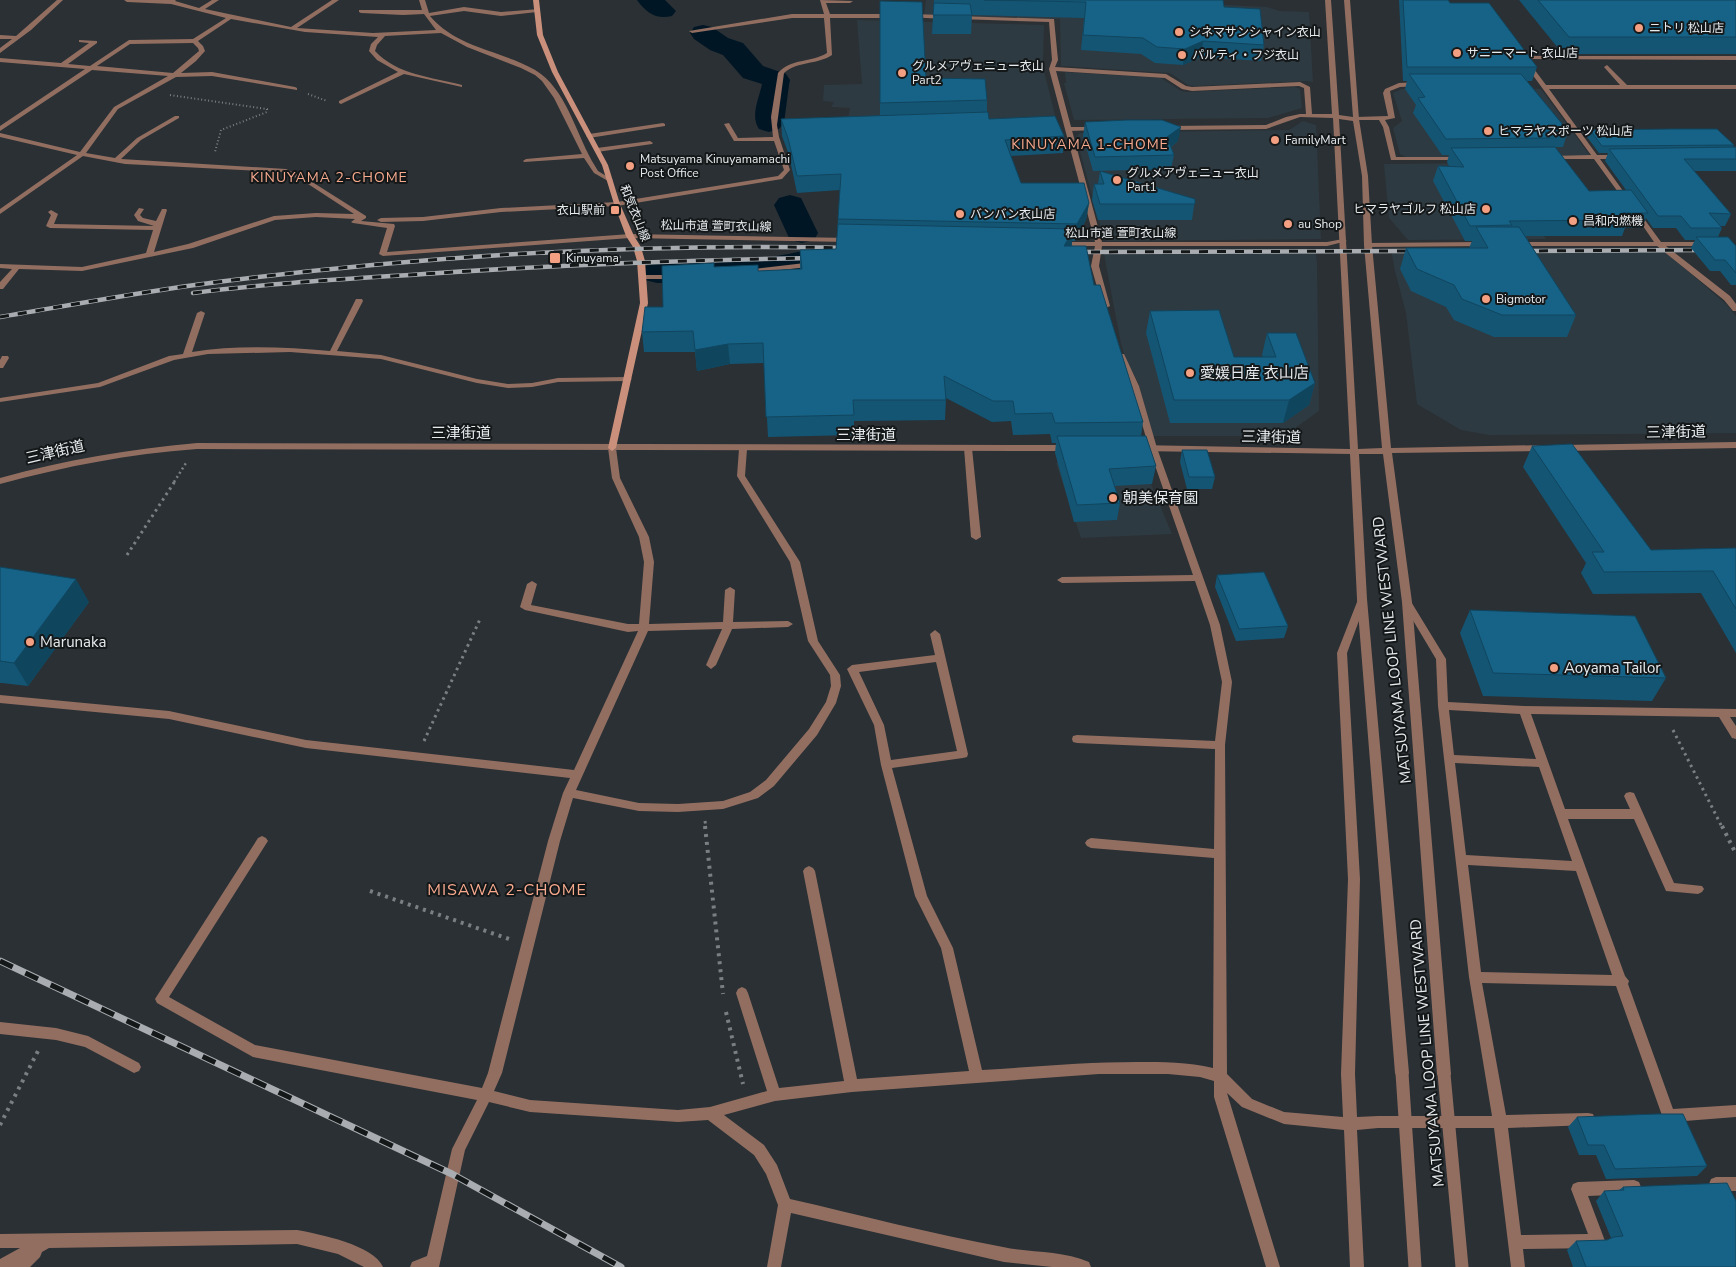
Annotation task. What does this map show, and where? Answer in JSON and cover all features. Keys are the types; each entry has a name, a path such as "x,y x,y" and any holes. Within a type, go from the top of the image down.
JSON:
{"main road":[{"name":"和気衣山線","path":"536,0 540,35 555,72 597,150 610,180 617,204 639,256 643,277 644,303 612,448"}],"street":[{"path":"0,51 60,0"},
{"path":"127,0 172,1 229,18 293,28 382,36 441,31"},
{"path":"200,10 216,0"},
{"path":"293,28 336,0"},
{"path":"422,0 426,14 441,31 460,42 504,58 538,74 555,96 596,172 610,180"},
{"name":"MATSUYAMA LOOP LINE WESTWARD","path":"1328,0 1362,598 1402,1073 1415,1267"},
{"name":"MATSUYAMA LOOP LINE WESTWARD","path":"1347,0 1356,120 1365,176 1368,244 1387,450 1407,602 1444,1074 1462,1267"},
{"path":"0,266 82,269 190,246 274,218 316,214 400,220 501,210 617,204 780,178 787,170 778,134 775,102 779,92 782,71 791,66 824,58 830,54 828,15 824,1 850,1"},
{"path":"361,11 426,14 464,9 501,14 538,10"},
{"path":"692,31 792,16 828,15 1052,20 1055,60 1052,69 1099,245 1095,266 1108,312"},
{"path":"0,129 129,42 194,42 229,18"},
{"path":"382,36 374,44 372,51 381,62 405,72 460,86"},
{"path":"0,37 17,38"},
{"path":"62,65 95,42 81,41"},
{"path":"0,212 82,154 116,108 175,74 202,51 201,47 194,42"},
{"path":"1517,51 1659,244 1727,298 1736,309"},
{"path":"1523,58 1736,58"},
{"path":"0,60 175,74 212,74 295,90"},
{"path":"1607,66 1625,87"},
{"path":"1052,69 1166,76 1184,88 1192,89 1300,84 1307,87 1309,114"},
{"path":"341,102 405,72"},
{"path":"1155,128 1266,127 1290,117 1309,114 1356,120 1381,120 1392,118 1386,93 1388,88 1399,85 1429,84"},
{"path":"1534,85 1736,87"},
{"path":"117,160 139,139 177,117"},
{"path":"1381,120 1386,127 1393,159 1470,158"},
{"path":"1056,122 1067,126 1107,129"},
{"path":"726,124 736,140 778,134"},
{"path":"589,136 663,125"},
{"path":"0,135 117,160 284,170 307,181 362,216"},
{"path":"597,150 650,143"},
{"path":"526,161 586,156"},
{"path":"1547,158 1624,157"},
{"path":"141,209 137,216 140,220 158,226"},
{"path":"149,255 164,210"},
{"path":"51,212 55,214 50,226 158,226"},
{"name":"松山市道 萱町衣山線","path":"362,216 355,222 391,226 382,254 630,236 860,240"},
{"name":"松山市道 萱町衣山線","path":"1050,244 1327,244 1342,241"},
{"path":"1368,244 1494,244"},
{"path":"1503,244 1717,244"},
{"path":"736,273 805,265"},
{"path":"0,287 17,267"},
{"path":"643,277 679,276"},
{"path":"333,352 359,301"},
{"path":"187,355 201,313"},
{"path":"1119,349 1135,386 1153,448 1215,625 1227,682 1220,745 1221,1097 1273,1267"},
{"path":"0,400 100,385 152,364 187,355 240,351 333,352 381,357 477,381 508,386 532,385 558,380 628,379"},
{"path":"0,366 5,358"},
{"name":"三津街道","path":"1124,448 1354,451 1736,444"},
{"name":"三津街道","path":"0,481 88,458 197,446 743,449 1076,448"},
{"path":"418,1267 433,1264 459,1149 486,1095 494,1073 554,841 569,793 644,628 649,562 644,536 616,478 612,448"},
{"path":"968,448 976,537"},
{"path":"569,793 639,807 704,806 723,804 754,795 770,782 813,732 830,703 836,686 832,670 813,640 795,562 741,476 743,449"},
{"path":"1062,580 1197,578"},
{"path":"532,584 525,607 628,628 788,624"},
{"path":"711,666 728,626 730,590"},
{"path":"1357,1267 1352,1124 1348,1074 1354,879 1347,710 1342,653 1362,598"},
{"path":"1407,602 1441,659 1444,706 1476,977 1500,1122 1518,1267"},
{"path":"886,765 963,754 935,634"},
{"path":"941,658 852,669 879,725 886,765 921,896 947,948 977,1076"},
{"path":"0,700 169,716 306,744 577,775"},
{"path":"1444,706 1524,710 1736,713"},
{"path":"1524,710 1622,981 1664,1116 1736,1111"},
{"path":"1721,712 1736,735"},
{"path":"1076,739 1220,745"},
{"path":"1450,759 1542,763"},
{"path":"1630,796 1670,888 1698,889"},
{"path":"1563,814 1638,814"},
{"path":"262,841 161,1000 253,1051 486,1095 530,1106 678,1116 710,1113 775,1095 852,1086 1098,1068 1168,1068 1200,1070 1220,1076 1248,1103 1284,1118 1352,1124 1601,1119"},
{"path":"1091,843 1220,854"},
{"path":"1462,860 1579,866"},
{"path":"809,872 852,1086"},
{"path":"1476,977 1622,981"},
{"path":"742,993 775,1095"},
{"path":"0,1028 48,1032 88,1042 134,1067"},
{"path":"710,1113 759,1150 772,1170 785,1205 774,1267"},
{"path":"1703,1185 1729,1184 1729,1198"},
{"path":"1514,1242 1598,1241 1578,1189 1646,1187"},
{"path":"785,1205 1004,1255 1054,1260 1084,1267"},
{"path":"0,1241 297,1237 333,1243 364,1257 376,1267"},
{"path":"0,1267 49,1240"},
{"path":"18,1267 49,1240"}],"path":[{"path":"147,91 268,109 267,112 221,130 211,167"},
{"path":"574,258 639,256"},
{"path":"128,556 197,446"},
{"path":"417,757 481,617"},
{"path":"1664,711 1736,854"},
{"path":"704,806 723,998"},
{"path":"370,891 528,945"},
{"path":"725,1007 747,1103"},
{"path":"0,1125 48,1032"}],"shaded area":[{"path":"926,0 1126,0 1267,7 1280,11 1309,12 1313,82 1194,86 1188,85 1170,73 1061,66 1060,19 924,16"},
{"path":"857,20 1044,25 1043,67 1055,115 1048,119 847,126 850,108 831,107 834,102 823,101 824,85 862,84"},
{"path":"1065,72 1161,78 1181,91 1187,92 1295,87 1300,89 1302,108 1268,118 1074,120 1064,83 1066,83"},
{"path":"1402,89 1541,89 1591,157 1408,158 1400,154 1393,128 1402,121 1393,93"},
{"path":"1303,121 1316,125 1321,239 1107,241 1104,239 1076,137 1080,133 1289,130"},
{"path":"1494,163 1546,239 1408,240 1389,218 1384,164"},
{"path":"1661,248 1726,304 1736,316 1736,433 1489,435 1461,430 1417,404 1406,313 1391,249"},
{"path":"1103,249 1315,249 1317,263 1319,411 1284,436 1152,436 1138,382 1126,360 1121,344"},
{"name":"朝美保育園","path":"1140,458 1172,534 1081,538 1056,463"}],"building":[{"path":"984,0 1223,0 1224,7 1260,9 1264,45 1203,41 1185,49 1157,47 1143,38 1083,35 1086,2"},
{"name":"サニーマート 衣山店","path":"1403,0 1448,0 1450,3 1489,3 1537,67 1407,67"},
{"path":"1538,0 1736,0 1736,37 1569,37"},
{"name":"グルメアヴェニュー衣山 Part2","path":"880,1 922,2 926,78 985,79 987,100 880,103"},
{"path":"934,3 970,4 972,15 933,15"},
{"path":"1409,74 1521,74 1568,131 1545,132 1550,138 1446,139 1418,98 1425,97"},
{"path":"988,112 989,119 1055,116 1064,136 1005,140 1021,183 1084,183 1089,203 1077,224 838,219 841,174 797,176 788,138 781,119"},
{"path":"1162,120 1181,127 1167,137 1174,155 1095,157 1085,122"},
{"path":"1717,129 1734,145 1602,146 1590,130"},
{"path":"1555,147 1589,191 1631,190 1648,213 1622,213 1628,220 1509,221 1512,225 1470,226 1438,166 1464,167 1451,148"},
{"path":"1736,147 1736,159 1684,159 1731,214 1709,213 1722,228 1691,228 1681,216 1658,216 1609,149"},
{"path":"1100,171 1195,199 1195,204 1100,204 1094,184 1104,184"},
{"path":"838,224 1074,229 1064,246 1086,246 1094,285 1100,285 1143,422 1055,423 1052,413 1015,414 1013,401 993,401 944,376 946,400 853,400 854,415 766,417 763,343 728,344 695,350 693,331 642,332 645,307 663,307 662,266 714,263 714,267 758,265 758,271 802,269 800,250 836,249"},
{"path":"1476,227 1519,227 1576,315 1502,315 1462,299 1454,285 1417,269 1406,248 1488,248"},
{"path":"1696,237 1728,237 1736,246 1736,273 1725,260 1715,260"},
{"path":"1219,310 1234,357 1276,357 1267,333 1296,333 1315,383 1289,400 1174,400 1150,311"},
{"path":"1057,436 1146,436 1156,466 1109,469 1120,503 1077,505"},
{"path":"1572,444 1651,550 1736,548 1736,609 1713,571 1604,572 1592,552 1604,552 1532,446"},
{"path":"1182,450 1207,450 1215,477 1189,477"},
{"path":"0,567 76,579 14,663 0,661"},
{"path":"1264,572 1288,626 1239,629 1217,575"},
{"path":"1470,610 1635,616 1666,678 1493,673"},
{"path":"1683,1114 1707,1166 1615,1169 1604,1145 1588,1145 1577,1117"},
{"path":"1727,1183 1736,1201 1736,1267 1586,1267 1576,1241 1607,1240 1623,1236 1604,1191 1624,1190 1623,1187"}],"waterway":[{"path":"650,0 663,11"},
{"path":"703,33 719,44 733,49 753,72 776,80 769,123"},
{"path":"790,205 802,233"},
{"path":"657,273 710,273 794,265 802,261"}],"railway":[{"path":"0,317 195,285 359,266 440,259 604,250 769,247 851,248"},
{"path":"1521,251 1706,250"},
{"path":"1073,252 1418,251"},
{"path":"193,293 308,282 522,268 814,258"},
{"path":"0,961 452,1174 621,1267"}],"place":[{"name":"ニトリ 松山店","path":"1639,28"},
{"name":"シネマサンシャイン衣山","path":"1179,32"},
{"name":"サニーマート 衣山店","path":"1457,53"},
{"name":"パルティ・フジ衣山","path":"1182,55"},
{"name":"グルメアヴェニュー衣山 Part2","path":"902,73"},
{"name":"ヒマラヤスポーツ 松山店","path":"1488,131"},
{"name":"FamilyMart","path":"1275,140"},
{"name":"Matsuyama Kinuyamamachi Post Office","path":"630,166"},
{"name":"グルメアヴェニュー衣山 Part1","path":"1117,180"},
{"name":"ヒマラヤゴルフ 松山店","path":"1486,209"},
{"name":"衣山駅前","path":"615,210"},
{"name":"バンバン衣山店","path":"960,214"},
{"name":"昌和内燃機","path":"1573,221"},
{"name":"au Shop","path":"1288,224"},
{"name":"Kinuyama","path":"555,258"},
{"name":"Bigmotor","path":"1486,299"},
{"name":"愛媛日産 衣山店","path":"1190,373"},
{"name":"朝美保育園","path":"1113,498"},
{"name":"Marunaka","path":"30,642"},
{"name":"Aoyama Tailor","path":"1554,668"}],"district":[{"name":"KINUYAMA 1-CHOME","path":"1090,144"},
{"name":"KINUYAMA 2-CHOME","path":"329,177"},
{"name":"MISAWA 2-CHOME","path":"507,889"}]}
